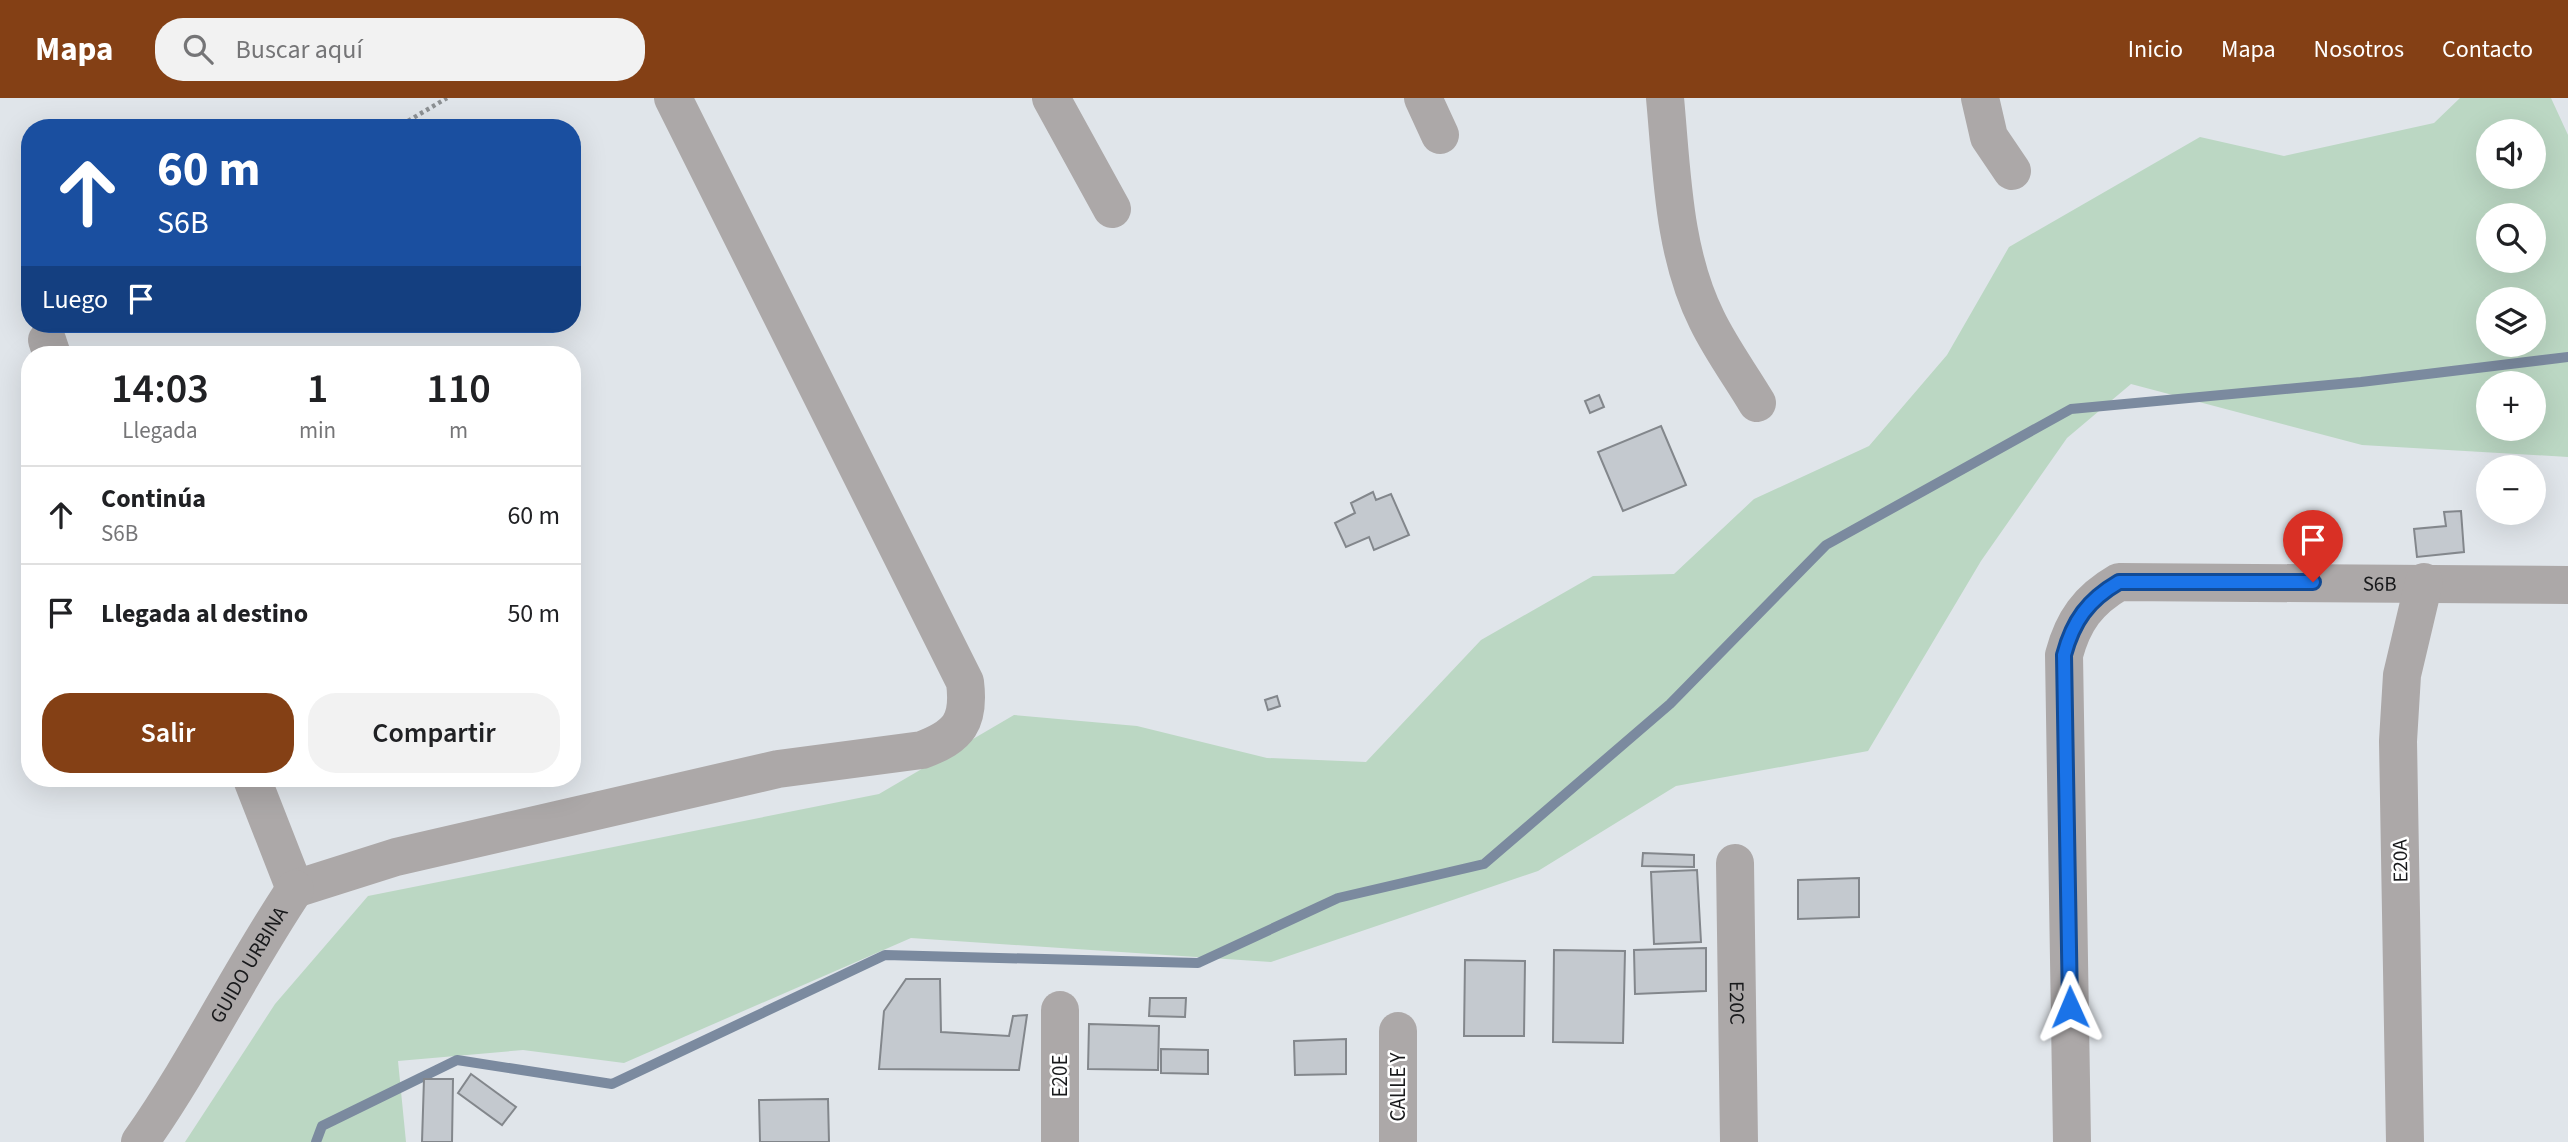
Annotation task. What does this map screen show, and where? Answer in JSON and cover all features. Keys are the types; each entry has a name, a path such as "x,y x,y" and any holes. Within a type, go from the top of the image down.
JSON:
{"street":[{"path":"295,889 396,857 778,769 922,750 943,742 959,726 968,709 965,682 673,98"},
{"path":"1051,98 1112,209"},
{"path":"1423,98 1440,135"},
{"path":"1665,98 1669,158 1686,261 1706,319 1757,403"},
{"path":"1980,98 1989,137 2012,171"},
{"name":"S6B","path":"2072,1142 2064,655 2071,630 2084,609 2101,593 2119,582 2568,585"},
{"name":"E20A","path":"2405,1142 2398,741 2402,675 2424,582"},
{"name":"GUIDO URBINA","path":"140,1142 166,1104 258,944 295,889 255,787"},
{"name":"E20C","path":"1735,863 1739,1142"},
{"name":"E20E","path":"1060,1010 1060,1142"},
{"name":"CALLE Y","path":"1398,1031 1398,1142"}],"path":[{"path":"411,119 447,98"}],"green space":[{"path":"2460,98 2551,98 2568,135 2568,457 2362,445 2131,384 2067,438 1981,561 1868,751 1676,786 1538,871 1271,962 911,938 624,1063 523,1050 398,1061 406,1142 185,1142 275,1004 368,896 879,794 1014,715 1137,726 1267,758 1366,762 1481,640 1593,576 1674,574 1754,499 1869,446 1947,355 2009,247 2200,137 2284,156 2434,123"}],"building":[{"path":"1599,395 1604,407 1590,413 1585,401"},
{"path":"1661,426 1686,485 1623,511 1598,452"},
{"path":"1373,492 1376,500 1391,494 1409,535 1374,550 1369,537 1346,547 1335,523 1355,513 1351,503"},
{"path":"2461,511 2464,552 2417,557 2414,529 2446,526 2444,512"},
{"path":"1277,696 1280,706 1268,710 1265,700"},
{"path":"1643,853 1694,855 1694,867 1642,866"},
{"path":"1697,870 1701,942 1654,944 1651,872"},
{"path":"1859,878 1859,917 1798,919 1798,880"},
{"path":"1706,948 1706,991 1635,994 1634,950"},
{"path":"1554,950 1625,951 1623,1043 1553,1042"},
{"path":"1465,960 1525,961 1524,1036 1464,1036"},
{"path":"906,979 940,979 941,1032 1009,1036 1013,1016 1027,1015 1019,1070 879,1069 884,1011"},
{"path":"1150,998 1186,998 1185,1017 1149,1016"},
{"path":"1089,1024 1159,1026 1158,1070 1088,1069"},
{"path":"1346,1039 1346,1074 1295,1075 1294,1041"},
{"path":"1161,1049 1208,1050 1208,1074 1161,1073"},
{"path":"471,1074 516,1107 502,1125 458,1093"},
{"path":"424,1079 453,1079 452,1142 422,1142"},
{"path":"828,1099 829,1142 760,1142 759,1100"}],"waterway":[{"path":"316,1142 322,1126 457,1060 612,1084 885,955 1198,963 1338,898 1484,864 1670,704 1826,545 2071,409 2361,382 2568,357"}],"route":[{"path":"2070,1007 2064,655 2071,630 2084,609 2101,593 2119,582 2313,582"}]}
